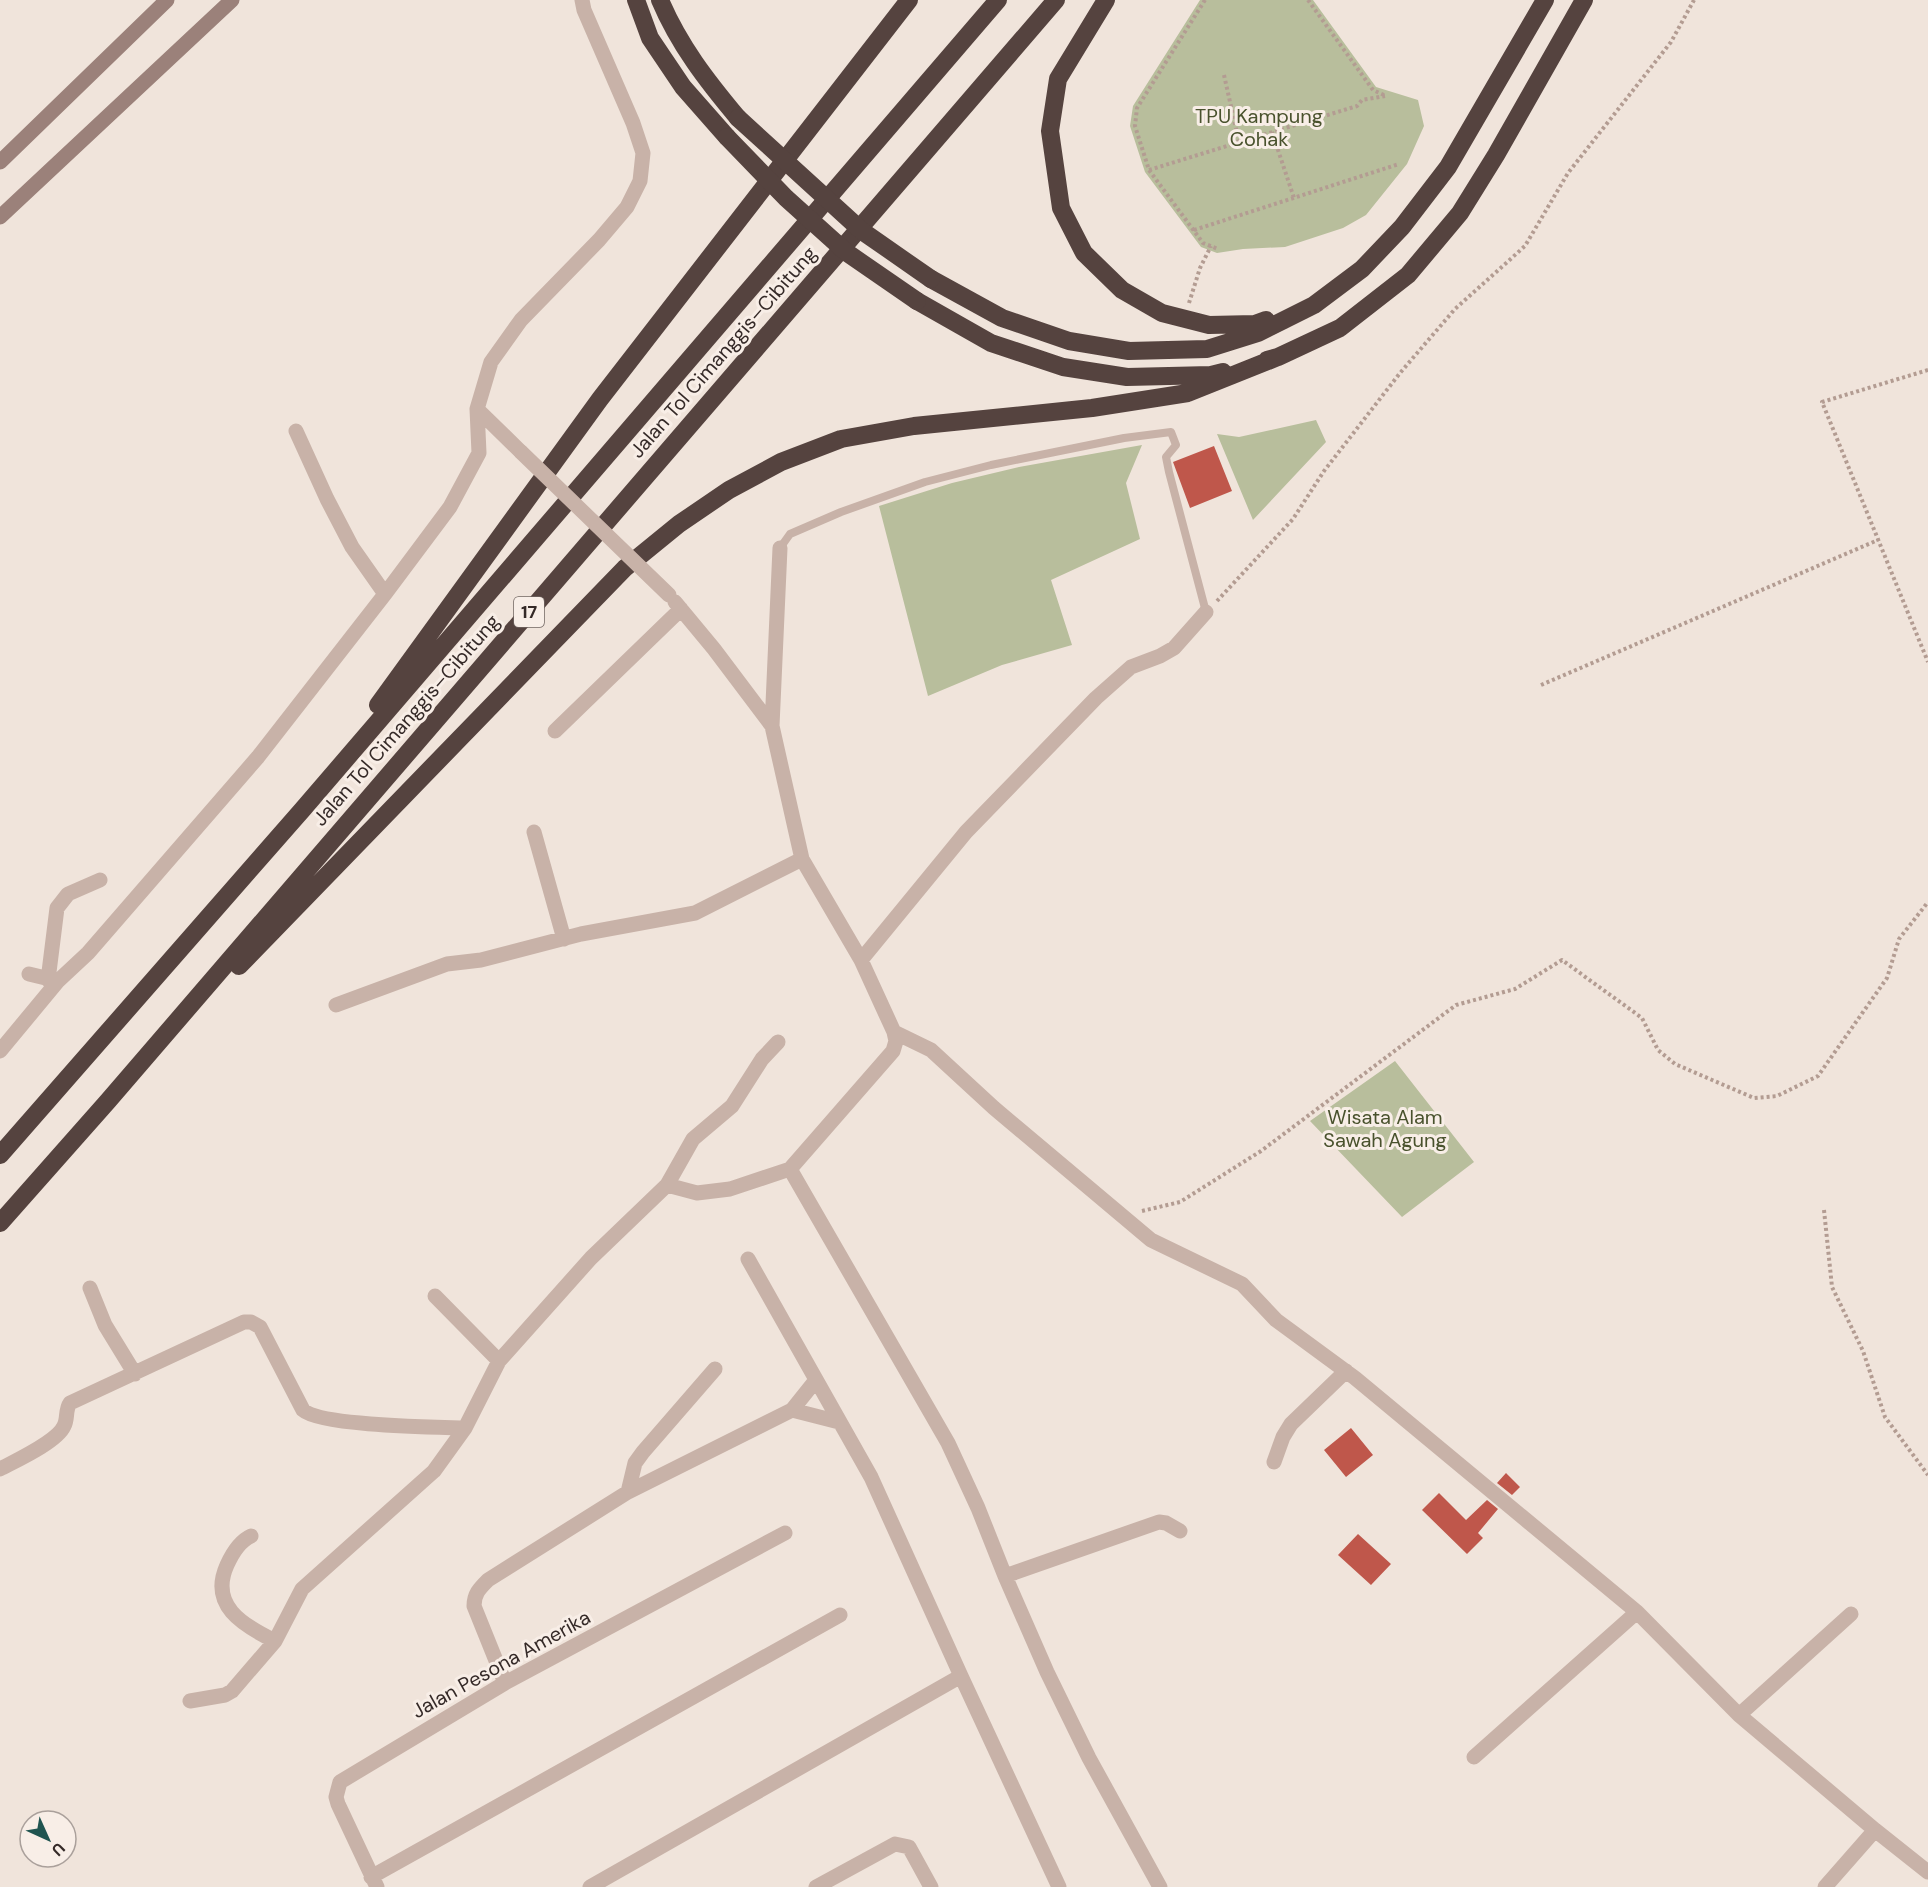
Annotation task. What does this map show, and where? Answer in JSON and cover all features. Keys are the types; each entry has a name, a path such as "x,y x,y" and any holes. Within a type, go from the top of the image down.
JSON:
{"highway":[{"path":"636,0 650,38 683,87 786,198 837,244 917,301 992,343 1063,367 1126,377 1211,375 1278,357"},
{"path":"660,0 672,28 701,73 738,118 862,231 931,279 1002,318 1069,341 1128,351 1207,349 1258,333 1314,305 1362,269 1402,227 1441,175 1545,0"},
{"path":"303,809 600,399 909,0"},
{"name":"Jalan Tol Cimanggis–Cibitung","path":"0,1155 303,809 998,0"},
{"name":"Jalan Tol Cimanggis–Cibitung","path":"0,1223 108,1101 1056,0"},
{"path":"1106,0 1058,79 1050,131 1061,208 1084,254 1122,290 1162,313 1209,325 1255,324 1314,305"},
{"path":"108,1101 625,568 679,524 729,490 780,462 841,439 914,426 1092,408 1188,393 1278,357 1340,328 1408,275 1460,213 1496,155 1584,0"}],"street":[{"path":"0,162 167,0"},
{"path":"0,217 232,0"},
{"path":"0,1051 53,981 88,953 258,757 450,507 479,453 477,409 491,362 521,320 599,240 627,207 640,181 643,153 633,123 582,0"},
{"path":"477,409 669,595 772,726"},
{"path":"296,431 352,547 385,594"},
{"path":"667,1185 696,1193 730,1189 790,1169 893,1051 896,1041 861,960 802,859 772,726 780,548"},
{"path":"555,731 681,609"},
{"path":"861,960 966,832 1096,698 1131,667 1174,648 1206,612"},
{"path":"534,832 564,939"},
{"path":"336,1005 447,964 480,960 564,939 695,913 802,859"},
{"path":"53,981 57,908 68,894 100,880"},
{"path":"29,974 53,981"},
{"path":"894,1032 931,1050 994,1108 1151,1240 1242,1284 1276,1320 1346,1371 1637,1612 1740,1716 1928,1872"},
{"path":"189,1701 225,1695 232,1691 275,1641 302,1589 434,1472 465,1428 499,1361 591,1258 667,1185 693,1139 732,1106 762,1059 778,1042"},
{"path":"790,1169 948,1443 1047,1672 1089,1758 1160,1887"},
{"path":"748,1259 871,1477 1053,1885"},
{"path":"90,1287 105,1325 135,1374"},
{"path":"435,1296 499,1361"},
{"path":"0,1469 50,1440 61,1431 66,1423 67,1408 70,1403 244,1322 251,1322 260,1327 303,1410 313,1417 374,1424 465,1428"},
{"path":"628,1492 635,1463 715,1370"},
{"path":"1274,1462 1282,1437 1291,1424 1346,1371"},
{"path":"505,1683 474,1606 477,1592 488,1580 628,1492 792,1410 816,1380"},
{"path":"792,1410 839,1422"},
{"path":"1005,1576 1159,1522 1166,1523 1180,1531"},
{"name":"Jalan Pesona Amerika","path":"374,1882 338,1804 336,1797 340,1782 505,1683 785,1533"},
{"path":"251,1536 246,1538 231,1556 222,1576 221,1594 227,1607 238,1617 253,1629 275,1641"},
{"path":"1474,1757 1637,1612"},
{"path":"1740,1716 1851,1614"},
{"path":"374,1882 840,1615"},
{"path":"590,1887 961,1676"},
{"path":"1825,1887 1875,1830"},
{"path":"816,1887 895,1844 909,1847 931,1887"}],"lane":[{"path":"780,548 790,534 841,512 925,482 991,465 1124,438 1171,432 1176,446 1166,457 1206,612"}],"path":[{"path":"1205,0 1137,108 1135,126 1149,170 1203,243 1218,249"},
{"path":"1149,170 1357,106 1362,100 1385,96 1373,90 1308,0"},
{"path":"1206,612 1293,519 1324,471 1373,406 1455,309 1525,246 1568,173 1671,42 1694,0"},
{"path":"1224,75 1239,142"},
{"path":"1272,132 1294,198"},
{"path":"1194,230 1399,164"},
{"path":"1189,303 1200,268 1211,246"},
{"path":"1928,370 1822,402 1928,662"},
{"path":"1541,685 1878,540"},
{"path":"1123,1216 1180,1202 1261,1151 1456,1005 1515,989 1562,960 1642,1018 1658,1050 1675,1064 1754,1098 1777,1096 1818,1076 1887,978 1899,939 1928,902"},
{"path":"1824,1210 1832,1287 1863,1351 1885,1417 1928,1474"}],"green space":[{"name":"TPU Kampung Cohak","path":"1200,0 1313,0 1376,87 1418,100 1424,126 1407,164 1366,215 1343,228 1285,247 1217,253 1201,247 1145,172 1130,126 1133,106"},
{"path":"1316,420 1326,442 1253,520 1217,434 1239,437"},
{"path":"1142,445 1126,483 1140,539 1051,580 1072,645 1002,665 928,696 879,506 952,483 1019,467"},
{"name":"Wisata Alam Sawah Agung","path":"1395,1061 1474,1162 1402,1217 1310,1121"}],"building":[{"path":"1214,446 1232,491 1190,508 1173,462"},
{"path":"1351,1428 1373,1455 1346,1477 1324,1450"},
{"path":"1506,1473 1520,1487 1512,1495 1497,1483"},
{"path":"1439,1493 1466,1520 1487,1500 1498,1509 1478,1533 1483,1538 1467,1554 1422,1510"},
{"path":"1358,1534 1391,1564 1371,1585 1338,1555"}]}
